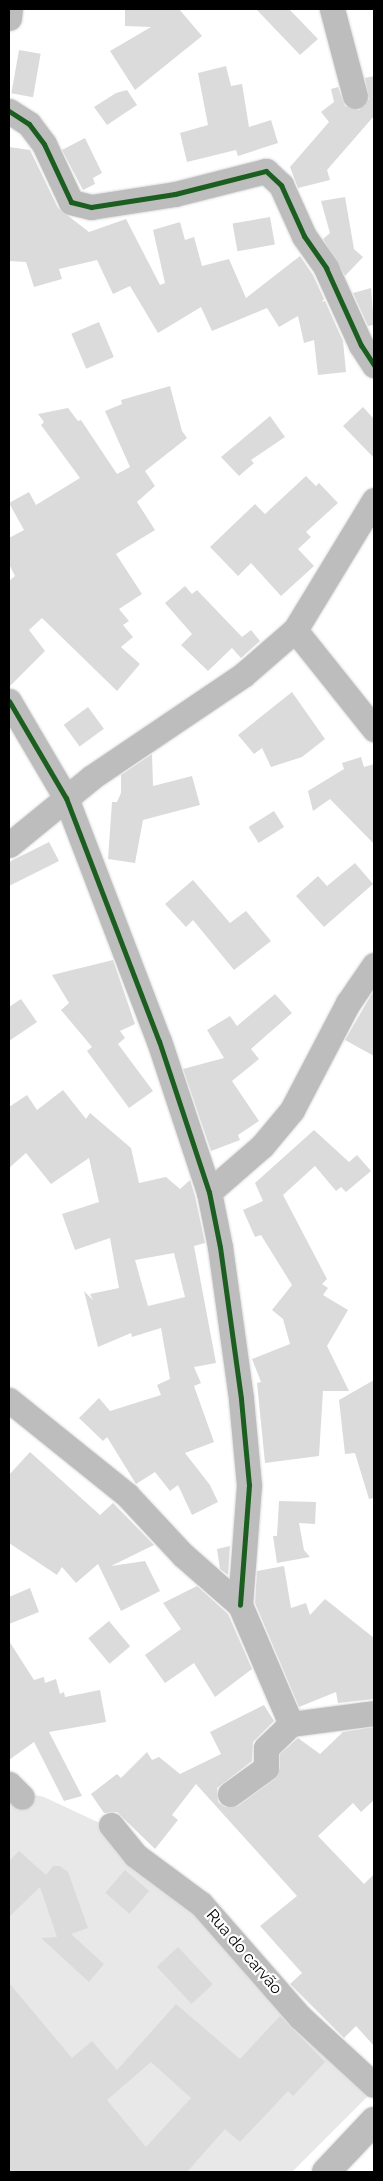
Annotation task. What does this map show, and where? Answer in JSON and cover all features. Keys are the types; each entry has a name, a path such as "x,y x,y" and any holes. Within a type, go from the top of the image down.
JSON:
{"main road":[{"path":"326,2172 374,2120"}],"street":[{"path":"9,18 10,9"},
{"path":"332,9 355,96"},
{"path":"9,111 29,124 44,144 71,202 91,206 175,194 266,171 281,185 304,236 326,268 361,345 374,365"},
{"path":"9,846 66,798 243,675 295,630 374,500"},
{"path":"295,630 374,729"},
{"path":"9,701 66,798 159,1041 209,1192 220,1247 240,1389 249,1485 240,1605"},
{"path":"209,1192 262,1146 292,1110 348,1003 374,965"},
{"path":"9,1400 127,1495 183,1554 240,1605 292,1724"},
{"path":"230,1794 266,1768 266,1748 292,1724 374,1712"},
{"name":"Rua do carvão","path":"110,1825 135,1855 201,1904 300,2018 374,2085"}],"shaded area":[{"path":"9,1781 21,1792 44,1797 104,1825 200,1914 374,2090 292,2172 9,2172"}],"building":[{"path":"125,9 179,9 202,36 135,90 110,51 151,27 125,26"},
{"path":"256,9 289,9 318,39 300,55"},
{"path":"19,50 41,54 33,97 11,93"},
{"path":"226,66 231,86 242,84 249,127 271,120 278,143 238,156 236,150 187,162 180,133 208,125 198,73"},
{"path":"374,76 374,116 327,170 330,180 298,188 290,167 329,122 321,112 334,102 331,89 338,87 345,106 359,110 369,99 365,78"},
{"path":"127,90 137,105 107,125 94,107 116,93"},
{"path":"85,138 102,173 93,178 95,184 83,190 62,150"},
{"path":"9,147 30,150 58,208 89,232 126,219 160,285 165,283 153,230 180,222 185,240 194,237 202,266 229,259 246,298 300,256 313,275 324,299 322,302 325,301 343,341 346,372 318,375 314,340 304,343 298,316 279,327 267,308 212,331 201,307 158,333 130,286 113,294 97,260 59,269 62,279 34,287 26,262 9,261"},
{"path":"345,197 354,249 363,257 345,276 323,239 330,233 321,201"},
{"path":"270,217 275,245 237,251 233,224"},
{"path":"371,288 374,325 368,326 353,293"},
{"path":"99,322 114,357 86,369 71,334"},
{"path":"170,386 182,431 187,438 145,471 155,486 137,502 155,530 116,554 142,594 119,609 129,621 123,625 133,637 121,647 140,664 117,691 42,618 29,630 45,651 9,687 9,581 15,576 9,564 9,538 24,530 9,503 29,492 36,505 80,478 41,425 44,422 38,414 68,408 78,421 81,420 117,474 130,467 105,411 122,404 121,400"},
{"path":"363,407 374,419 374,458 343,426"},
{"path":"270,416 285,437 251,460 254,463 239,476 221,457"},
{"path":"306,476 316,486 319,483 338,503 306,532 311,537 298,549 314,566 281,596 251,563 238,576 210,547 255,504 265,514"},
{"path":"185,586 192,594 197,590 242,637 251,630 260,641 241,658 232,648 208,671 181,645 192,634 165,603"},
{"path":"292,692 325,739 302,757 271,767 262,748 254,754 238,735"},
{"path":"88,707 104,729 80,746 64,725"},
{"path":"152,754 153,786 192,776 200,805 143,820 135,863 108,859 112,802 117,802 121,793 121,775"},
{"path":"361,757 364,767 374,764 374,844 330,799 313,811 308,791 344,769 342,763"},
{"path":"274,811 284,827 259,843 249,827"},
{"path":"49,842 59,861 9,886 9,862"},
{"path":"355,863 373,884 324,927 296,896 318,876 327,886"},
{"path":"193,880 230,923 246,911 271,941 234,970 193,920 186,927 165,904"},
{"path":"113,960 135,1024 120,1031 125,1038 118,1044 153,1091 129,1108 87,1051 92,1047 61,1010 69,1003 52,975"},
{"path":"374,990 374,1056 345,1040"},
{"path":"275,994 292,1013 251,1049 259,1059 232,1081 259,1121 238,1135 240,1140 211,1151 183,1069 224,1058 207,1030 230,1016 237,1026"},
{"path":"21,999 37,1022 9,1041 9,1007"},
{"path":"63,1090 86,1119 90,1113 131,1148 139,1183 166,1177 180,1189 190,1180 205,1243 194,1246 216,1363 194,1367 201,1383 194,1386 214,1442 185,1453 210,1485 218,1502 192,1515 178,1485 170,1491 155,1472 136,1484 107,1437 103,1441 79,1418 99,1398 110,1411 161,1395 157,1385 170,1379 161,1328 132,1337 131,1333 98,1347 84,1291 93,1300 90,1294 119,1288 110,1238 75,1250 62,1214 99,1202 89,1158 51,1184 26,1153 9,1168 9,1107 27,1095 37,1110","holes":["174,1253 185,1297 148,1306 135,1260"]},
{"path":"314,1130 349,1162 357,1155 371,1171 346,1192 341,1187 336,1191 315,1166 283,1195 327,1279 322,1284 328,1288 323,1295 348,1310 327,1346 349,1391 323,1391 319,1456 265,1463 257,1383 261,1382 252,1359 290,1344 283,1319 272,1310 292,1285 261,1235 255,1237 243,1210 263,1201 255,1183"},
{"path":"374,1380 374,1498 369,1499 355,1453 345,1454 339,1400"},
{"path":"30,1452 100,1515 113,1503 154,1545 111,1566 145,1561 160,1591 121,1611 98,1564 76,1583 62,1567 57,1575 9,1543 9,1475"},
{"path":"279,1501 316,1502 315,1524 299,1523 304,1550 310,1557 277,1563 273,1536 277,1536"},
{"path":"230,1546 228,1575 220,1569 217,1549"},
{"path":"284,1566 291,1608 306,1603 310,1615 325,1599 374,1638 374,1699 338,1703 336,1692 299,1707 255,1603 257,1571"},
{"path":"197,1586 228,1614 252,1669 215,1697 194,1663 165,1683 145,1655 181,1629 163,1603"},
{"path":"30,1588 39,1612 9,1624 9,1597"},
{"path":"109,1621 130,1646 110,1664 88,1638"},
{"path":"9,1641 34,1680 44,1677 45,1683 56,1679 60,1694 64,1692 65,1697 100,1690 106,1722 49,1732 82,1796 64,1801 34,1742 9,1760"},
{"path":"264,1705 274,1721 253,1742 252,1761 217,1788 218,1802 225,1807 238,1806 275,1779 280,1768 280,1754 298,1738 320,1754 343,1732 374,1727 374,1800 361,1812 353,1803 318,1836 364,1884 374,1874 374,2046 356,2026 344,2038 290,1984 302,1973 260,1926 297,1896 196,1784 172,1815 178,1820 155,1849 117,1812 104,1813 91,1794 117,1774 121,1778 147,1752 152,1760 159,1757 180,1774 221,1754 210,1732"},
{"path":"19,1851 46,1875 53,1866 60,1866 68,1872 88,1928 71,1934 104,1964 89,1982 41,1938 57,1937 40,1887 9,1917 9,1861"},
{"path":"125,1870 149,1891 129,1914 105,1893"},
{"path":"178,1947 213,1984 192,2004 157,1967"},
{"path":"9,1983 72,2058 92,2041 117,2070 176,2004 240,2059 280,2016 325,2062 293,2096 288,2091 240,2142 225,2129 187,2172 9,2172","holes":["151,2062 191,2098 146,2147 107,2100"]}],"cycle path":[{"path":"9,111 29,124 44,144 71,202 91,207 175,194 266,171 281,185 304,236 326,268 361,345 374,365"},
{"path":"9,701 66,798 159,1041 209,1192 220,1247 241,1399 249,1485 240,1605"}]}
